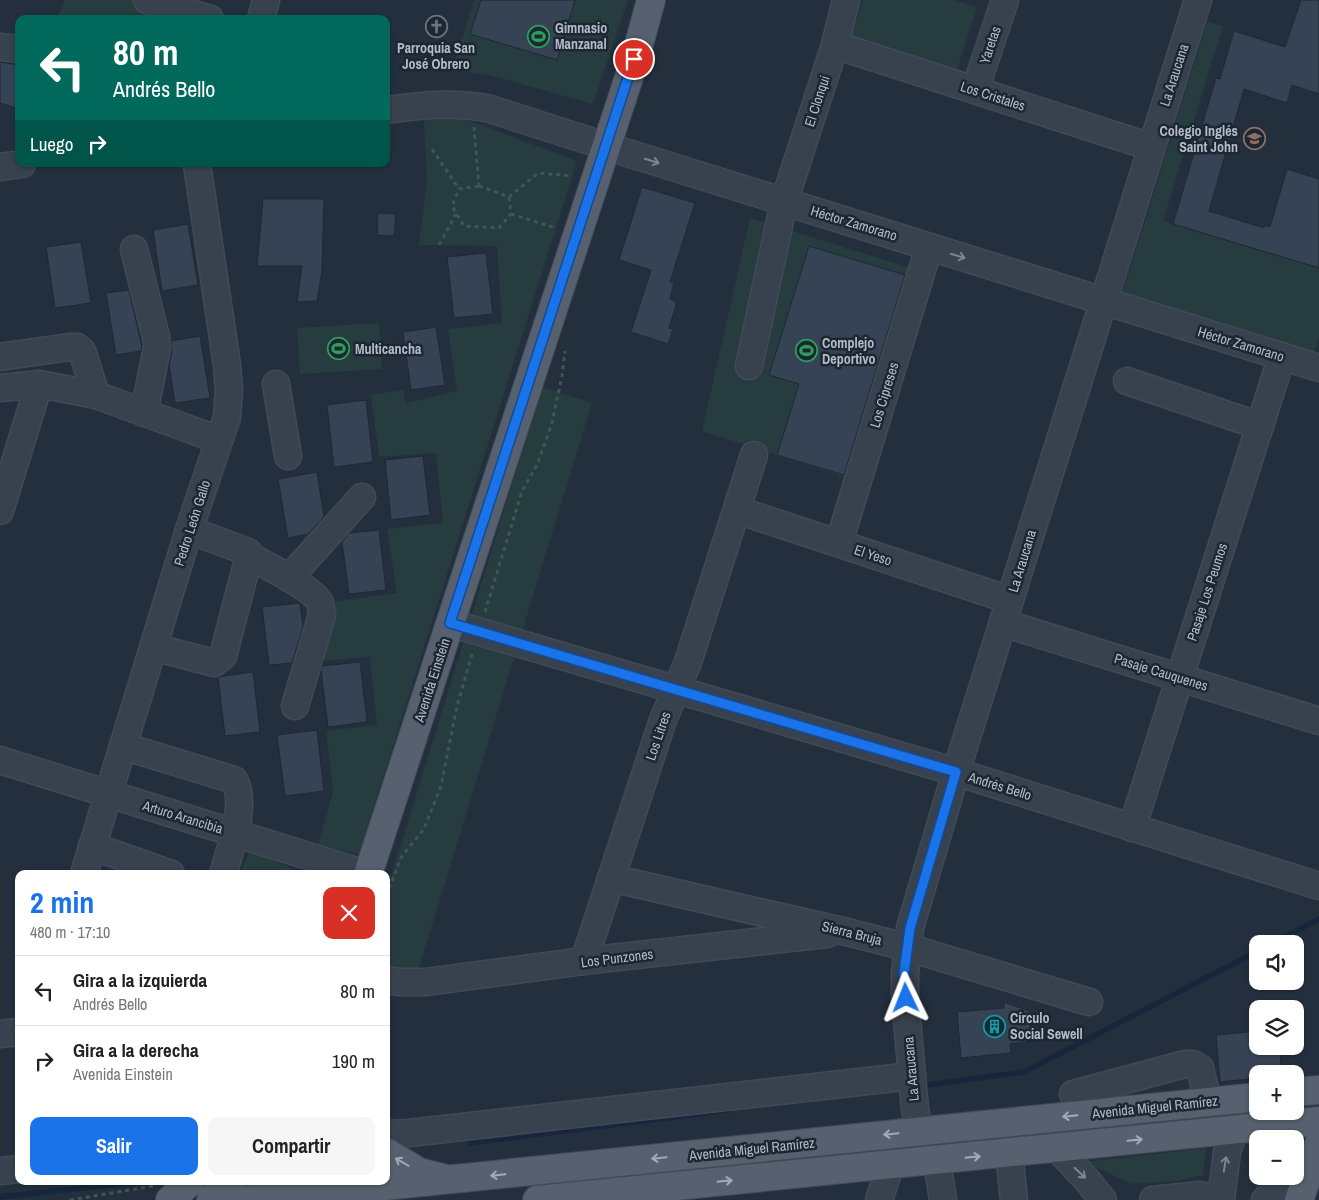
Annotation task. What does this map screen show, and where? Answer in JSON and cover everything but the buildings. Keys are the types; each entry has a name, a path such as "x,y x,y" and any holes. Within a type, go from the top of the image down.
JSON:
{"main road":[{"name":"Avenida Einstein","path":"368,870 596,178 651,0"},
{"path":"1304,1091 1319,1090"},
{"name":"Avenida Miguel Ramírez","path":"247,1200 1249,1097"},
{"name":"Avenida Miguel Ramírez","path":"537,1200 1319,1121"},
{"path":"1300,1197 1319,1144"},
{"path":"390,1154 419,1172 451,1180"},
{"path":"165,1193 182,1185"},
{"path":"211,1200 228,1185"}],"street":[{"path":"147,0 197,15"},
{"path":"262,15 266,0"},
{"name":"El Clonqui","path":"749,366 784,202 835,44 846,0"},
{"name":"La Araucana","path":"919,1131 913,1087 905,990 906,947 915,908 1198,0"},
{"name":"Yaretas","path":"975,90 997,2"},
{"name":"Los Cristales","path":"835,44 1151,147"},
{"path":"0,47 15,49"},
{"name":"Héctor Zamorano","path":"390,109 441,103 465,104 487,108 1103,301 1282,356 1318,364"},
{"path":"0,167 15,165"},
{"name":"Pedro León Gallo","path":"85,870 189,530 227,417 229,390 198,167"},
{"name":"Los Cipreses","path":"838,543 929,246"},
{"path":"134,249 156,337 157,348 144,413"},
{"path":"0,357 77,347 82,351 96,395"},
{"name":"Pasaje Los Peumos","path":"1132,828 1282,356"},
{"path":"1127,381 1260,426"},
{"path":"0,388 39,384 96,395 219,440"},
{"path":"0,511 39,384"},
{"path":"276,384 288,456"},
{"name":"Los Litres","path":"584,962 662,720 688,662 754,455"},
{"path":"290,578 362,497"},
{"name":"El Yeso","path":"737,510 838,543 1007,611"},
{"path":"153,647 214,663 223,656 249,556 248,552 245,549 189,530"},
{"path":"249,556 290,578 320,602 322,615 295,706"},
{"name":"Pasaje Cauquenes","path":"1007,611 1180,678 1319,721"},
{"name":"Andrés Bello","path":"450,623 956,772 1319,886"},
{"path":"123,746 234,780 240,794 235,833 224,870"},
{"name":"Arturo Arancibia","path":"0,760 354,870"},
{"path":"92,846 160,870"},
{"name":"Sierra Bruja","path":"611,878 906,947 1089,1002"},
{"name":"Los Punzones","path":"390,981 426,982 847,932"},
{"path":"1073,1094 1160,1070 1193,1064 1200,1068 1208,1102"},
{"path":"1160,1070 1169,1106"},
{"path":"390,1134 913,1087"},
{"path":"1152,1200 1200,1195 1219,1200 1227,1152 1234,1130"},
{"path":"1056,1148 1086,1178 1103,1200"},
{"path":"1009,1153 1014,1200"},
{"path":"937,1161 943,1200"},
{"path":"879,1200 891,1164"},
{"path":"0,1171 15,1169"},
{"path":"1265,1200 1278,1196 1300,1197"}],"path":[{"path":"465,104 473,122 479,186"},
{"path":"432,149 459,189"},
{"path":"509,197 538,173 596,178"},
{"path":"459,189 479,186 509,197"},
{"path":"459,189 452,206 464,226 499,228 511,214 509,197"},
{"path":"438,245 456,213"},
{"path":"511,214 577,235"},
{"path":"70,1200 165,1193"}],"green space":[{"path":"64,0 133,0 155,7 153,13 137,15 59,15"},
{"name":"Gimnasio Manzanal","path":"474,0 628,0 593,104 489,75 452,70"},
{"path":"863,0 954,0 977,7 956,73 851,39"},
{"path":"1207,22 1223,26 1163,221 1319,268 1319,337 1313,358 1122,295"},
{"path":"449,116 473,122 577,161 359,854 318,846 333,791 326,731 377,725 370,657 318,661 317,604 397,593 387,529 443,523 436,453 379,457 371,395 403,390 406,403 457,391 448,329 502,323 497,246 419,245 427,182 424,119"},
{"name":"Complejo Deportivo","path":"750,218 917,270 853,480 702,431"},
{"name":"Multicancha","path":"379,323 382,369 300,374 297,328"},
{"path":"542,387 592,403 416,978 390,975 390,880"},
{"path":"250,850 295,870 242,870"},
{"path":"1311,1139 1304,1157 1304,1140"},
{"path":"1206,1148 1203,1175 1178,1181 1132,1184 1085,1162"},
{"path":"1256,1185 1293,1185 1256,1189"}],"waterway":[{"path":"1288,935 1319,919"},
{"path":"920,1086 1024,1072 1249,956"},
{"path":"470,1143 730,1110"},
{"path":"0,1197 111,1185"}],"place":[{"name":"Parroquia San José Obrero","path":"436,26"},
{"name":"Gimnasio Manzanal","path":"539,36"},
{"name":"Colegio Inglés Saint John","path":"1254,139"},
{"name":"Multicancha","path":"339,349"},
{"name":"Complejo Deportivo","path":"806,351"},
{"name":"Círculo Social Sewell","path":"994,1026"}],"route":[{"path":"634,59 450,623 956,772 910,928 904,973 906,998"}]}
